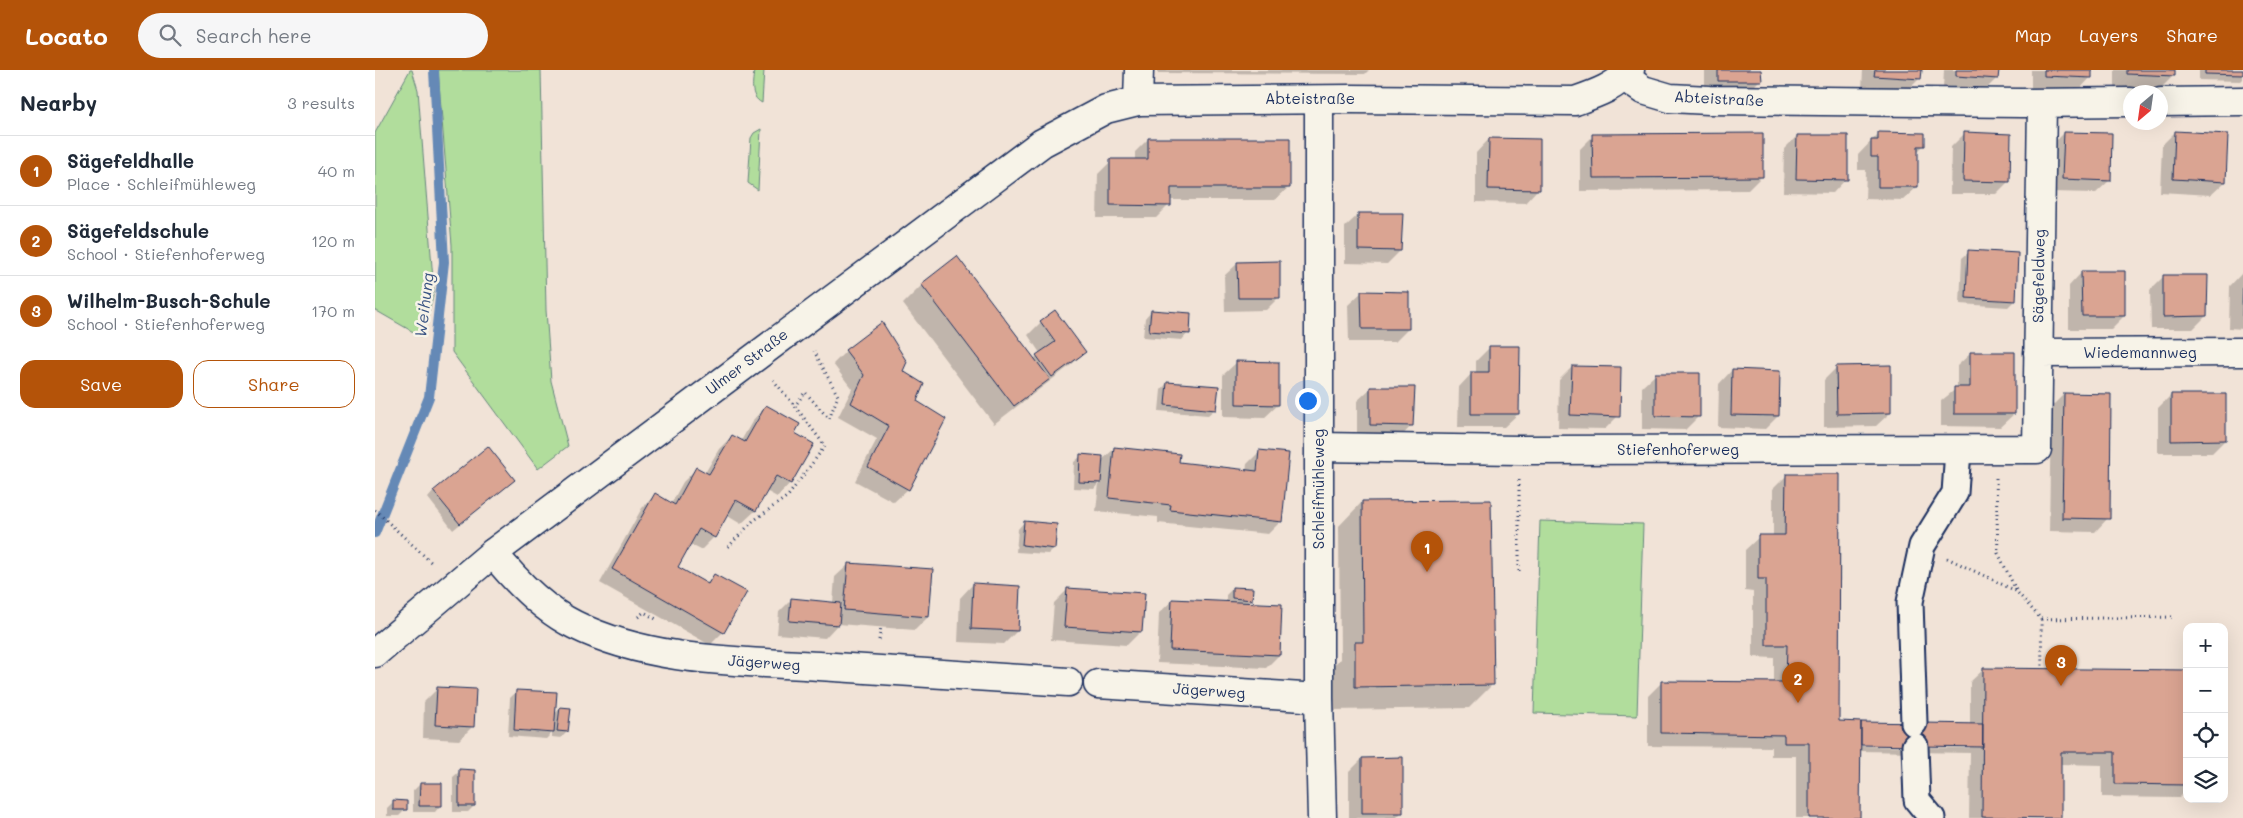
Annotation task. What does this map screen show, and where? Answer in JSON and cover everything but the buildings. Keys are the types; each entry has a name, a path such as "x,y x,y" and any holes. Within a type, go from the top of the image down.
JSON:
{"street":[{"path":"1138,101 1139,70"},
{"name":"Abteistraße","path":"1138,101 1575,101 1603,91 1627,74 1643,90 1680,98 1779,102 2123,102"},
{"name":"Schleifmühleweg","path":"1319,100 1319,698 1322,818"},
{"name":"Ulmer Straße","path":"375,653 493,553 1042,143 1106,109 1138,101"},
{"path":"2168,102 2243,101"},
{"name":"Sägefeldweg","path":"2037,449 2042,103"},
{"name":"Wiedemannweg","path":"2038,353 2243,352"},
{"name":"Stiefenhoferweg","path":"1319,447 1519,450 2037,449"},
{"path":"1932,818 1917,800 1910,602 1922,546 1955,493 1958,450"},
{"name":"Jägerweg","path":"493,553 511,574 540,601 573,624 628,646 701,658 1068,682"},
{"name":"Jägerweg","path":"1098,684 1319,698"}],"path":[{"path":"729,547 753,521 788,496 825,446 795,406 805,392 829,419 838,396 799,324"},
{"path":"1519,450 1519,571"},
{"path":"1996,450 1998,553 2017,592 2041,619 2042,669"},
{"path":"375,510 455,584"},
{"path":"1922,546 2017,592"},
{"path":"2041,619 2175,617"}],"green space":[{"path":"410,70 412,70 418,90 434,292 422,337 375,310 375,133"},
{"path":"438,70 541,70 546,310 551,381 568,446 538,469 452,352 452,245"},
{"path":"754,70 764,70 762,103 753,93"},
{"path":"761,129 758,190 748,183 751,138 754,133"},
{"path":"1540,521 1643,524 1637,716 1534,713"}],"waterway":[{"name":"Weihung","path":"375,533 429,397 444,262 434,70"}],"place":[{"name":"Sägefeldhalle","path":"1427,572"},
{"name":"Wilhelm-Busch-Schule","path":"2061,686"},
{"name":"Sägefeldschule","path":"1798,703"}]}
